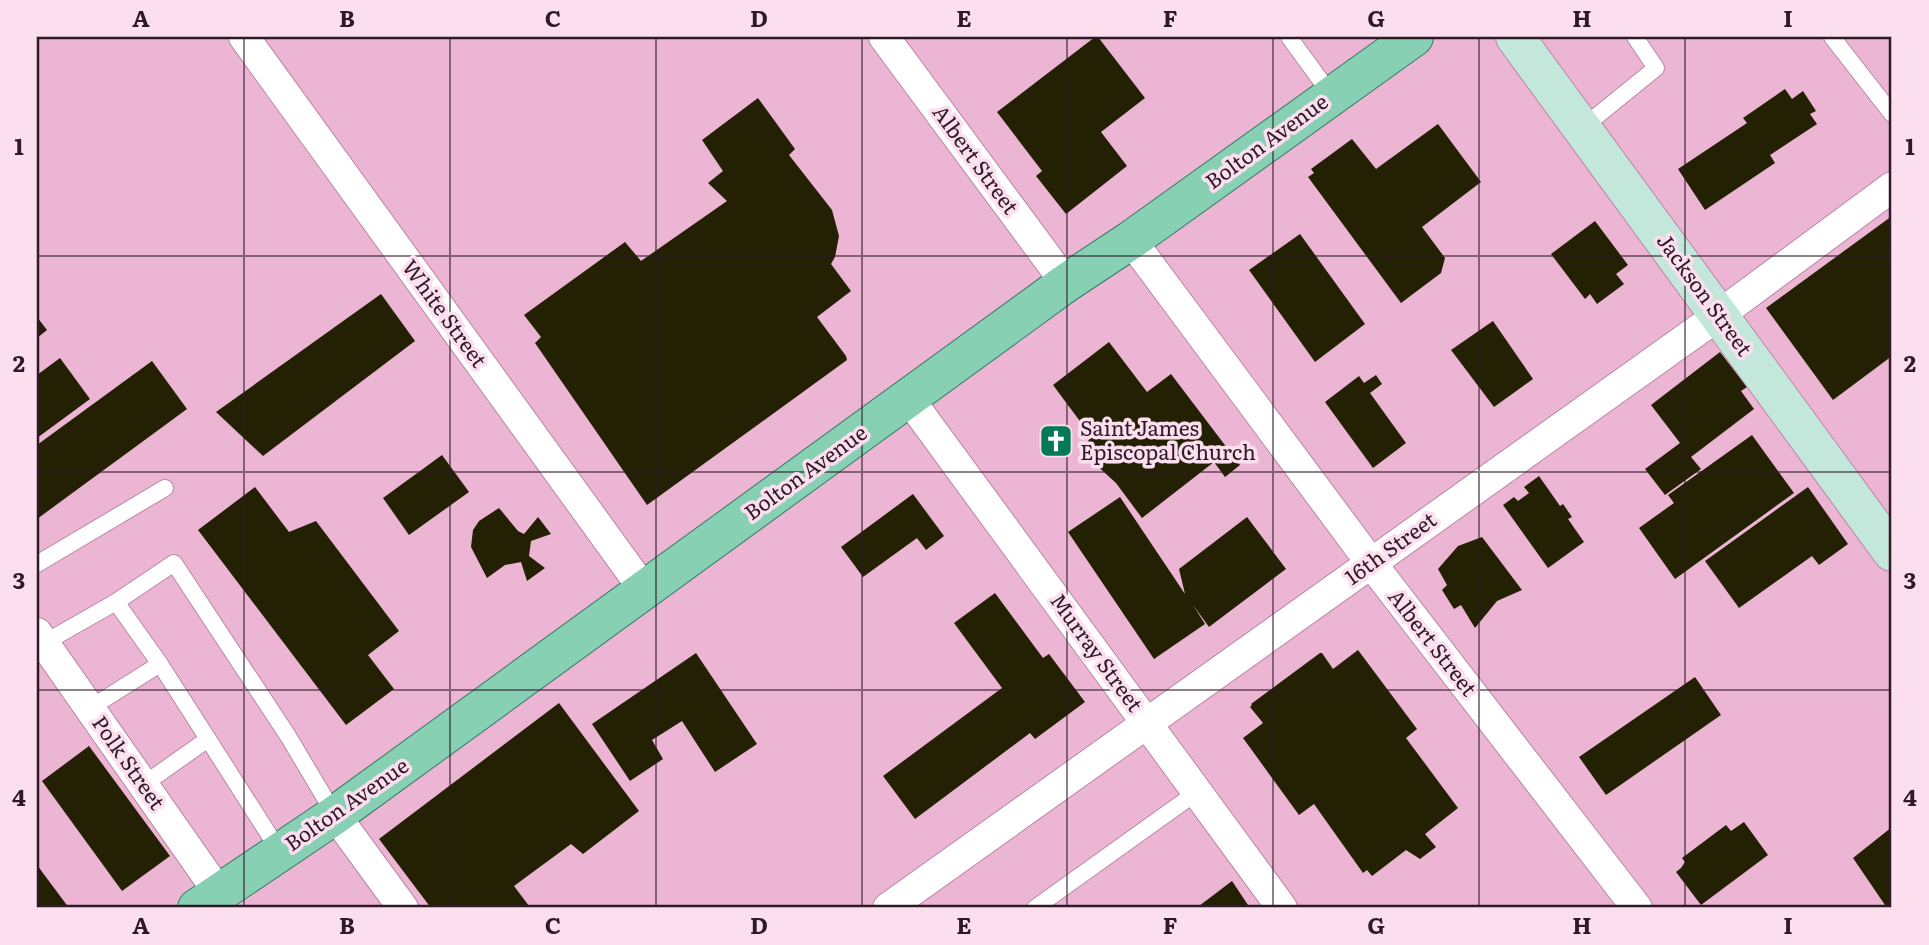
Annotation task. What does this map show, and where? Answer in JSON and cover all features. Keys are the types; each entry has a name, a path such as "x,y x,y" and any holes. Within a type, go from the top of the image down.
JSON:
{"main road":[{"name":"Bolton Avenue","path":"208,901 335,815 1066,283 1414,37"},
{"name":"Jackson Street","path":"1515,37 1892,552"}],"street":[{"name":"White Street","path":"244,37 645,591"},
{"name":"Albert Street","path":"884,37 1066,283"},
{"name":"16th Street","path":"888,908 1719,315 1892,187"},
{"name":"Albert Street","path":"1130,240 1371,564 1637,908"},
{"name":"Murray Street","path":"909,398 1282,908"},
{"name":"Polk Street","path":"40,638 143,785 208,901"},
{"path":"335,815 403,908"}],"lane":[{"path":"1289,37 1332,96"},
{"path":"1582,128 1656,68 1635,37"},
{"path":"1832,37 1892,114"},
{"path":"37,564 165,488"},
{"path":"40,638 116,602 174,564 288,736 335,815"},
{"path":"116,602 160,663 280,852"},
{"path":"90,708 160,663"},
{"path":"143,785 208,739"},
{"path":"1035,908 1197,792"}],"building":[{"path":"1098,37 1145,98 1101,132 1127,166 1066,214 1036,176 1042,171 997,112"},
{"path":"1785,89 1792,99 1803,91 1816,111 1810,114 1817,124 1770,155 1775,163 1705,210 1678,169 1747,123 1743,118"},
{"path":"758,98 795,149 789,155 832,210 839,236 831,264 851,291 817,317 847,360 647,505 535,343 541,337 524,315 625,242 641,261 727,201 708,183 723,171 702,140"},
{"path":"1438,124 1481,182 1422,227 1445,258 1441,273 1401,303 1308,177 1314,173 1311,169 1352,139 1376,169"},
{"path":"1892,216 1892,356 1833,400 1766,308"},
{"path":"1595,221 1628,265 1616,274 1624,284 1597,304 1590,294 1585,299 1551,254"},
{"path":"1300,234 1365,324 1315,362 1249,270"},
{"path":"381,294 415,341 263,456 216,412"},
{"path":"37,317 47,330 37,338"},
{"path":"1493,321 1533,379 1494,407 1451,350"},
{"path":"1109,342 1147,392 1171,374 1240,465 1225,477 1214,462 1142,518 1116,483 1082,452 1091,436 1053,385"},
{"path":"1720,352 1747,387 1741,391 1754,409 1691,457 1701,469 1665,495 1645,469 1680,443 1651,405"},
{"path":"60,358 90,399 37,438 37,375"},
{"path":"152,361 187,409 37,519 37,445"},
{"path":"1376,375 1382,384 1370,393 1406,443 1373,468 1325,402 1359,376 1364,383"},
{"path":"1752,435 1794,493 1675,579 1639,528 1674,503 1668,495"},
{"path":"442,455 469,492 409,535 383,498"},
{"path":"1539,476 1560,506 1563,504 1572,517 1568,519 1584,542 1548,568 1503,505 1514,497 1518,501 1529,493 1524,487"},
{"path":"255,487 289,532 316,521 399,631 368,655 394,689 346,725 198,530"},
{"path":"1808,487 1848,544 1819,565 1812,556 1739,608 1705,561"},
{"path":"913,494 944,536 926,550 917,538 863,577 841,547"},
{"path":"1120,497 1185,594 1179,569 1247,517 1286,569 1209,627 1193,605 1205,624 1154,659 1068,532"},
{"path":"499,508 518,531 524,534 538,517 551,534 531,541 529,556 545,568 527,581 521,562 505,565 487,578 471,547 473,530 479,521"},
{"path":"1482,537 1522,590 1497,601 1475,628 1461,605 1454,609 1442,590 1447,585 1438,569 1458,546"},
{"path":"995,593 1043,658 1049,654 1085,702 1035,739 1030,733 915,819 883,776 1002,688 954,623"},
{"path":"1358,650 1417,729 1406,738 1458,808 1425,834 1436,847 1420,859 1406,850 1372,876 1367,870 1363,873 1314,804 1299,815 1243,738 1263,723 1250,707 1251,704 1320,653 1333,669"},
{"path":"696,653 757,744 715,772 682,721 652,740 663,759 630,781 592,724"},
{"path":"1695,677 1721,715 1606,795 1579,757"},
{"path":"559,703 639,811 583,854 571,844 514,886 529,906 527,908 431,908 379,839"},
{"path":"89,746 170,856 122,891 42,781"},
{"path":"1744,822 1768,855 1701,905 1676,872 1685,862 1682,858 1726,825 1731,831"},
{"path":"1892,827 1892,908 1887,908 1853,858"},
{"path":"37,865 69,908 37,908"},
{"path":"1232,881 1250,908 1200,908 1199,906"}],"place":[{"name":"Saint James Episcopal Church","path":"1056,441"}]}
